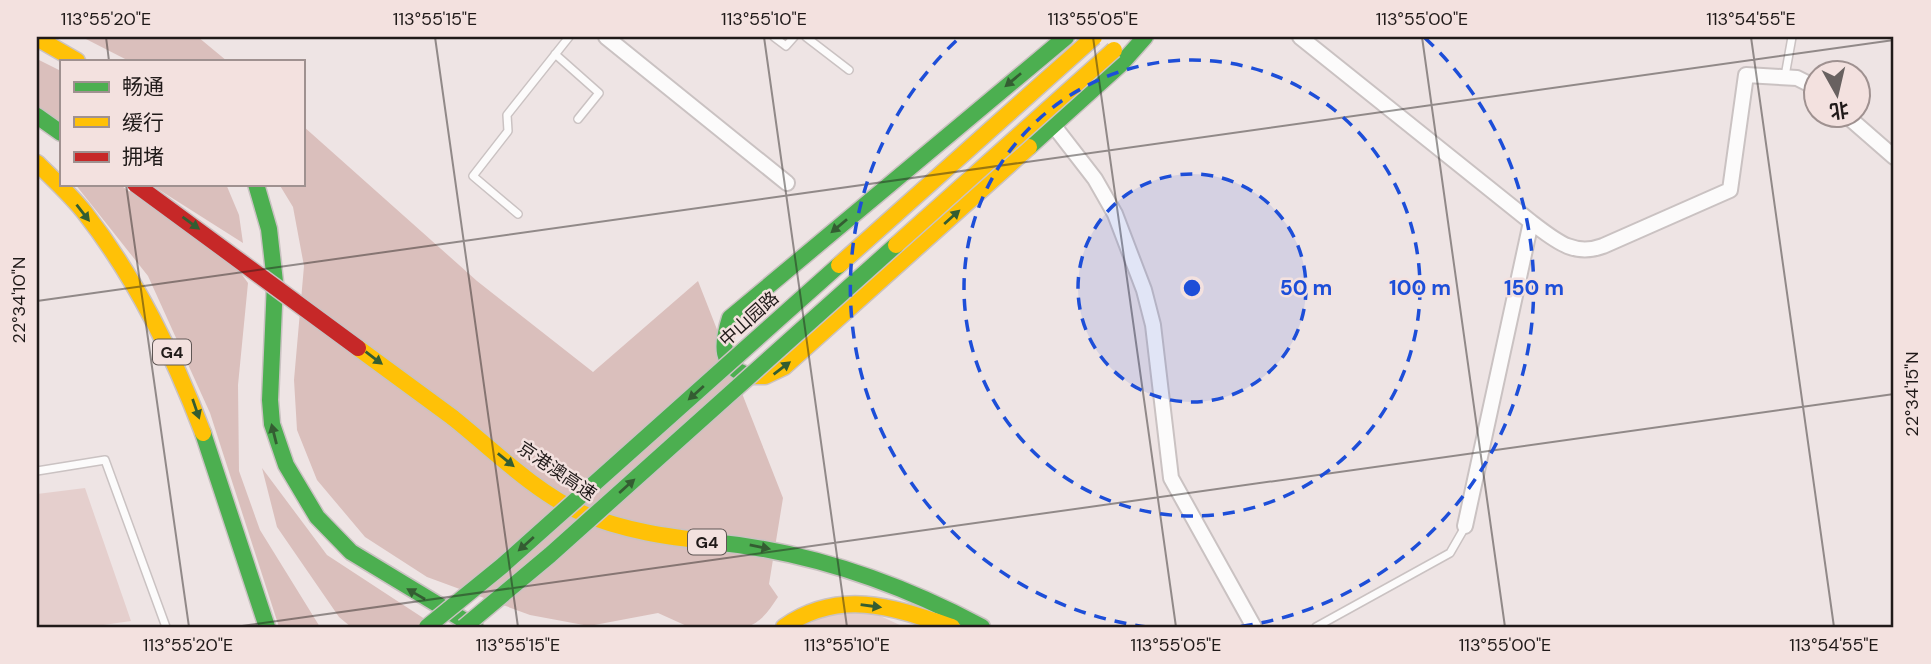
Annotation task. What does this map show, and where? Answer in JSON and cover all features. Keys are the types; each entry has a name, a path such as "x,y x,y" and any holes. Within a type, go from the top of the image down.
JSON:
{"main road":[{"path":"1066,37 730,318 722,344 728,361 741,374 750,377 768,377 777,373 1121,64 1145,37"},
{"name":"中山园路","path":"427,627 510,559 1094,37"},
{"path":"464,627 550,555 1129,37"},
{"path":"37,38 74,60"},
{"path":"37,44 74,60"},
{"path":"37,116 60,132"},
{"name":"G4","path":"37,163 76,204 111,247 154,317 190,391 267,627"},
{"name":"京港澳高速","path":"138,186 452,417 533,482 580,513 657,536 754,546 803,557 922,597 956,611 982,627"},
{"path":"257,186 269,229 275,282 270,388 272,424 277,446 326,528 371,567 475,627"},
{"path":"784,627 804,612 848,603 895,610 952,627"}],"street":[{"path":"606,37 787,183"},
{"path":"1300,37 1531,222 1568,248 1585,251 1603,246 1730,190 1746,75 1785,76 1801,80"},
{"path":"1054,125 1095,179 1115,214 1149,306 1171,478 1254,627"},
{"path":"1863,130 1894,157"},
{"path":"1465,526 1531,222"}],"lane":[{"path":"518,214 473,176 508,131 507,115 569,37"},
{"path":"774,37 786,46 794,37"},
{"path":"806,37 849,70"},
{"path":"1785,76 1792,37"},
{"path":"555,54 599,93 578,119"},
{"path":"37,471 105,460 166,627"},
{"path":"1316,627 1450,554 1465,526"}],"shaded area":[{"path":"82,37 198,37 226,60 127,60"},
{"path":"37,59 60,70 60,127 37,113"},
{"path":"304,127 477,281 593,372 698,281 783,498 769,584 778,597 768,611 761,619 746,627 689,627 658,613 589,626 530,615 427,577 365,537 317,480 297,430 294,380 304,266 293,207 280,186 304,186"},
{"path":"77,186 122,186 238,269 248,283 238,385 239,471 260,530 320,627 279,627 210,413 148,276"},
{"path":"153,186 227,186 239,215 243,243"},
{"path":"262,468 327,555 437,627 351,627 339,617 277,527"},
{"path":"85,488 131,621 89,627 37,627 37,494"},
{"path":"833,612 874,613 904,627 802,627"}],"traffic: fast":[{"path":"751,376 733,367 725,353 725,336 730,318 1066,37"},
{"path":"1029,147 1121,64 1145,37"},
{"path":"37,116 60,132"},
{"path":"257,186 269,229 275,282 270,400 272,424 286,465 317,517 351,552 475,627"},
{"path":"464,627 550,555 896,245"},
{"path":"427,627 502,566 839,265"},
{"path":"203,433 267,627"},
{"path":"713,542 783,553 851,571 918,596 982,627"}],"traffic: slow":[{"path":"839,265 1094,37"},
{"path":"37,38 75,60"},
{"path":"896,245 1114,50"},
{"path":"751,376 765,376 784,367 1029,147"},
{"path":"37,163 60,185"},
{"path":"61,186 104,238 137,291 166,346 203,433"},
{"path":"358,348 452,417"},
{"path":"452,417 531,482 582,513 630,529 713,542"},
{"path":"784,627 805,615 846,605 888,608 952,627"}],"traffic: jam":[{"path":"138,186 358,348"}]}
